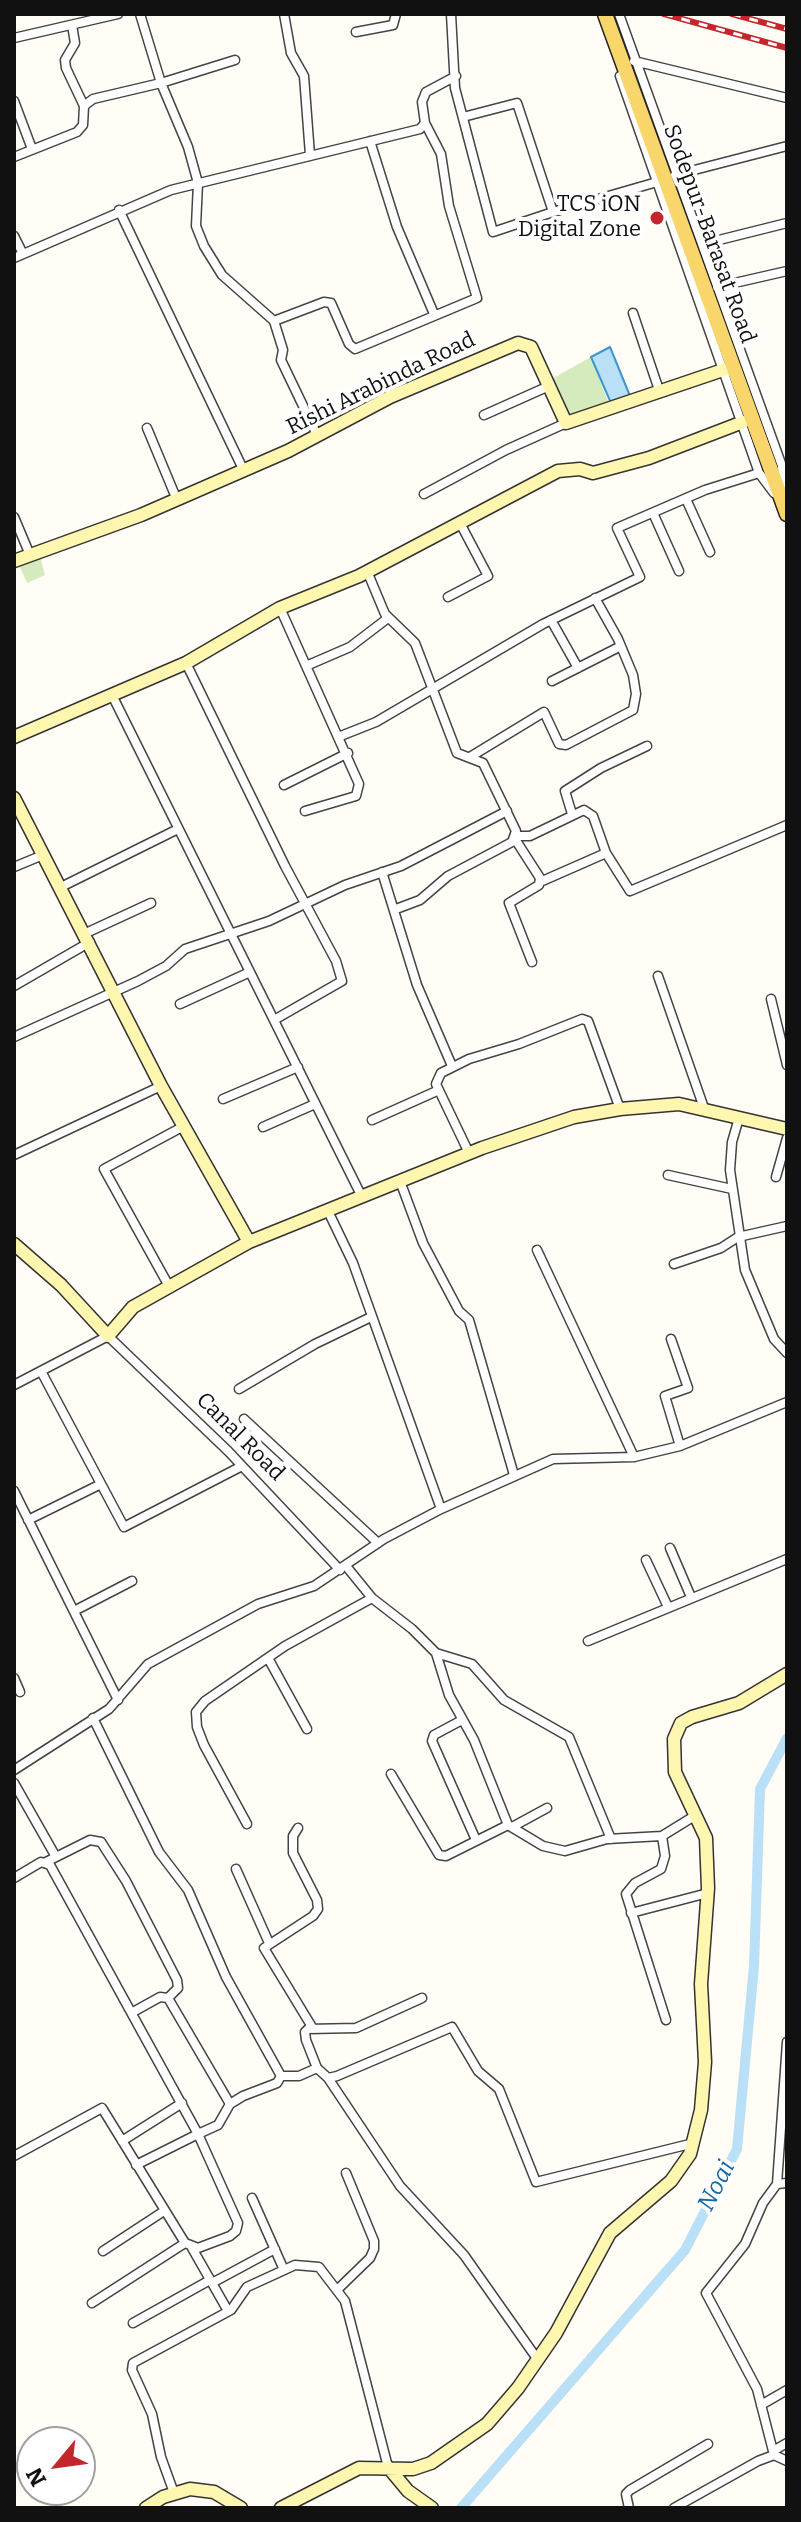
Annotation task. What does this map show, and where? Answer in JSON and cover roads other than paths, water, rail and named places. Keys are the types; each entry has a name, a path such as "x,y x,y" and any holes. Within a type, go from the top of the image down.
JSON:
{"main road":[{"name":"Sodepur-Barasat Road","path":"605,14 765,471 786,510"}],"street":[{"path":"57,14 60,26"},
{"path":"14,38 118,14"},
{"path":"140,14 161,83 188,147 198,183 196,226 204,246 222,275 274,321 283,350 281,360 317,435"},
{"path":"284,14 291,53 304,76 310,155"},
{"path":"356,32 393,25 396,14"},
{"path":"451,14 463,117 493,232 657,182"},
{"path":"338,737 376,722 551,620 640,577 616,529 686,499 765,471 743,422 598,14"},
{"path":"619,14 782,466 786,510"},
{"path":"14,157 77,132 83,125 84,106 65,60 75,43 72,25"},
{"path":"84,106 93,99 161,83 235,60"},
{"path":"634,61 787,98"},
{"path":"274,321 324,302 331,303 349,344 355,349 434,314 473,301 477,292 449,206 441,154 425,123 422,102 426,92 456,76"},
{"path":"14,101 32,149"},
{"path":"463,117 517,103 553,212"},
{"path":"14,236 18,256 119,210 198,183 415,130 425,123"},
{"path":"370,141 397,227 434,314"},
{"path":"675,175 787,146"},
{"path":"119,210 243,469"},
{"path":"703,244 787,223"},
{"path":"717,287 787,271"},
{"path":"633,313 660,393"},
{"name":"Rishi Arabinda Road","path":"14,561 177,500 317,435 390,397 518,343 531,347 566,423"},
{"path":"424,494 506,450 566,423 726,369"},
{"path":"484,415 549,386"},
{"path":"14,737 186,663 280,608 367,571 558,471 580,469 593,473 649,458 743,422"},
{"path":"147,428 177,500"},
{"path":"686,499 710,552"},
{"path":"653,513 679,571"},
{"path":"14,517 30,555"},
{"path":"448,597 488,576 460,523"},
{"path":"367,571 388,618 415,643 430,691 457,753 483,763 540,882"},
{"path":"469,757 544,712 559,744 566,745 633,710 635,685 621,646 595,598"},
{"path":"280,608 348,753 359,784 356,796 305,811"},
{"path":"306,666 350,647 388,618"},
{"path":"551,620 578,668"},
{"path":"552,681 621,646"},
{"path":"186,663 336,961 342,983 274,1020"},
{"path":"112,695 362,1197"},
{"path":"572,814 565,791 601,768 647,746"},
{"path":"284,785 348,753"},
{"path":"14,798 88,937 161,1086 249,1242"},
{"path":"14,1037 166,966 185,949 306,905 507,811"},
{"path":"396,909 420,900 448,876 516,837 530,836 572,814 589,811 606,853 630,891 642,889 787,825"},
{"path":"61,887 178,829"},
{"path":"532,962 509,903 540,882 606,853"},
{"path":"14,867 43,855"},
{"path":"382,872 396,909 417,985 452,1066"},
{"path":"14,986 88,937 151,903"},
{"path":"180,1004 250,972"},
{"path":"658,976 704,1108"},
{"path":"771,999 787,1065"},
{"path":"469,1153 439,1090 437,1078 452,1066 585,1019 620,1109"},
{"path":"223,1099 298,1067"},
{"path":"14,1155 161,1086"},
{"path":"372,1120 439,1090"},
{"path":"263,1127 315,1104"},
{"path":"14,1385 108,1336 123,1318 249,1242 469,1153 574,1117 679,1104 787,1129"},
{"path":"739,1118 732,1142 732,1189 738,1237 757,1304 774,1339 787,1353"},
{"path":"170,1288 104,1169 184,1126"},
{"path":"776,1177 787,1138"},
{"path":"668,1175 732,1189"},
{"path":"400,1181 423,1243 459,1311 469,1320 514,1475"},
{"path":"327,1208 353,1263 441,1509"},
{"path":"674,1264 721,1248 738,1237 787,1226"},
{"name":"Canal Road","path":"14,1244 61,1285 108,1336 372,1598 412,1629 436,1653"},
{"path":"537,1250 634,1457"},
{"path":"239,1389 315,1344 371,1317"},
{"path":"671,1339 688,1388 665,1396 680,1446"},
{"path":"42,1373 124,1527 242,1466"},
{"path":"14,1770 118,1700 139,1672 182,1644 258,1604 314,1586 368,1549 441,1509 514,1475 562,1458 634,1457 680,1446 787,1402"},
{"path":"244,1419 378,1543"},
{"path":"28,1520 101,1484"},
{"path":"14,1491 118,1700"},
{"path":"670,1548 691,1597"},
{"path":"588,1641 787,1559"},
{"path":"646,1560 668,1607"},
{"path":"74,1611 132,1581"},
{"path":"247,1824 204,1745 196,1712 205,1701 268,1658 327,1620 372,1598"},
{"path":"436,1653 449,1695 474,1740 510,1826 555,1850 565,1851 611,1839 662,1836 696,1815"},
{"path":"436,1653 472,1664 504,1700 569,1737 611,1839"},
{"path":"268,1658 307,1729"},
{"path":"281,2508 359,2468 413,2469 461,2444 487,2424 538,2360 573,2305 597,2253 610,2233 671,2181 694,2143 705,2062 701,1984 708,1893 706,1838 673,1761 674,1739 681,1723 739,1703 787,1674"},
{"path":"14,1678 20,1692"},
{"path":"93,1718 159,1852 188,1890 226,1977 281,2076"},
{"path":"462,1720 434,1735 432,1741 476,1840"},
{"path":"391,1774 439,1855 446,1856 547,1808"},
{"path":"14,1783 56,1857"},
{"path":"298,1828 293,1836 293,1853 317,1900 318,1909 313,1916 264,1948 312,2027"},
{"path":"662,1836 664,1864 626,1894 666,2020"},
{"path":"14,1878 90,1840 105,1847 177,1980 178,1988 168,1998"},
{"path":"46,1862 68,1893 182,2103 238,2223 236,2231 230,2236 188,2245 92,2303"},
{"path":"236,1869 269,1943"},
{"path":"631,1913 708,1893"},
{"path":"133,2012 160,1997 168,1998"},
{"path":"168,1998 230,2104"},
{"path":"422,1998 356,2028 312,2027 305,2032 317,2068 328,2078 400,2186 464,2255 538,2360"},
{"path":"328,2078 452,2027 478,2071 499,2089 536,2182 694,2143"},
{"path":"787,2042 782,2183 763,2203 745,2244 706,2293 750,2372 774,2453 787,2461"},
{"path":"281,2076 299,2076 317,2068"},
{"path":"136,2165 218,2125 230,2104 277,2083 281,2076"},
{"path":"122,2141 182,2103"},
{"path":"14,2156 97,2108 106,2111 164,2211 228,2311"},
{"path":"337,2290 370,2258 374,2249 374,2241 346,2173"},
{"path":"252,2198 284,2270"},
{"path":"103,2251 164,2211"},
{"path":"133,2323 275,2249"},
{"path":"174,2493 161,2457 152,2414 132,2370 133,2363 228,2311 238,2303 247,2287 284,2270 312,2264 345,2301 388,2467 408,2491 432,2508"},
{"path":"761,2405 787,2390"},
{"path":"674,2508 787,2443"},
{"path":"629,2508 626,2494 630,2490 708,2444"},
{"path":"146,2508 174,2493 203,2489 241,2508"}],"water":[{"path":"610,347 630,396 611,403 591,357"}],"waterway":[{"name":"Noai","path":"461,2508 685,2250 737,2149 754,1966 760,1789 787,1738"}],"railway":[{"path":"664,14 787,48"},
{"path":"732,14 787,29"}],"place":[{"name":"TCS iON Digital Zone","path":"657,218"}]}
